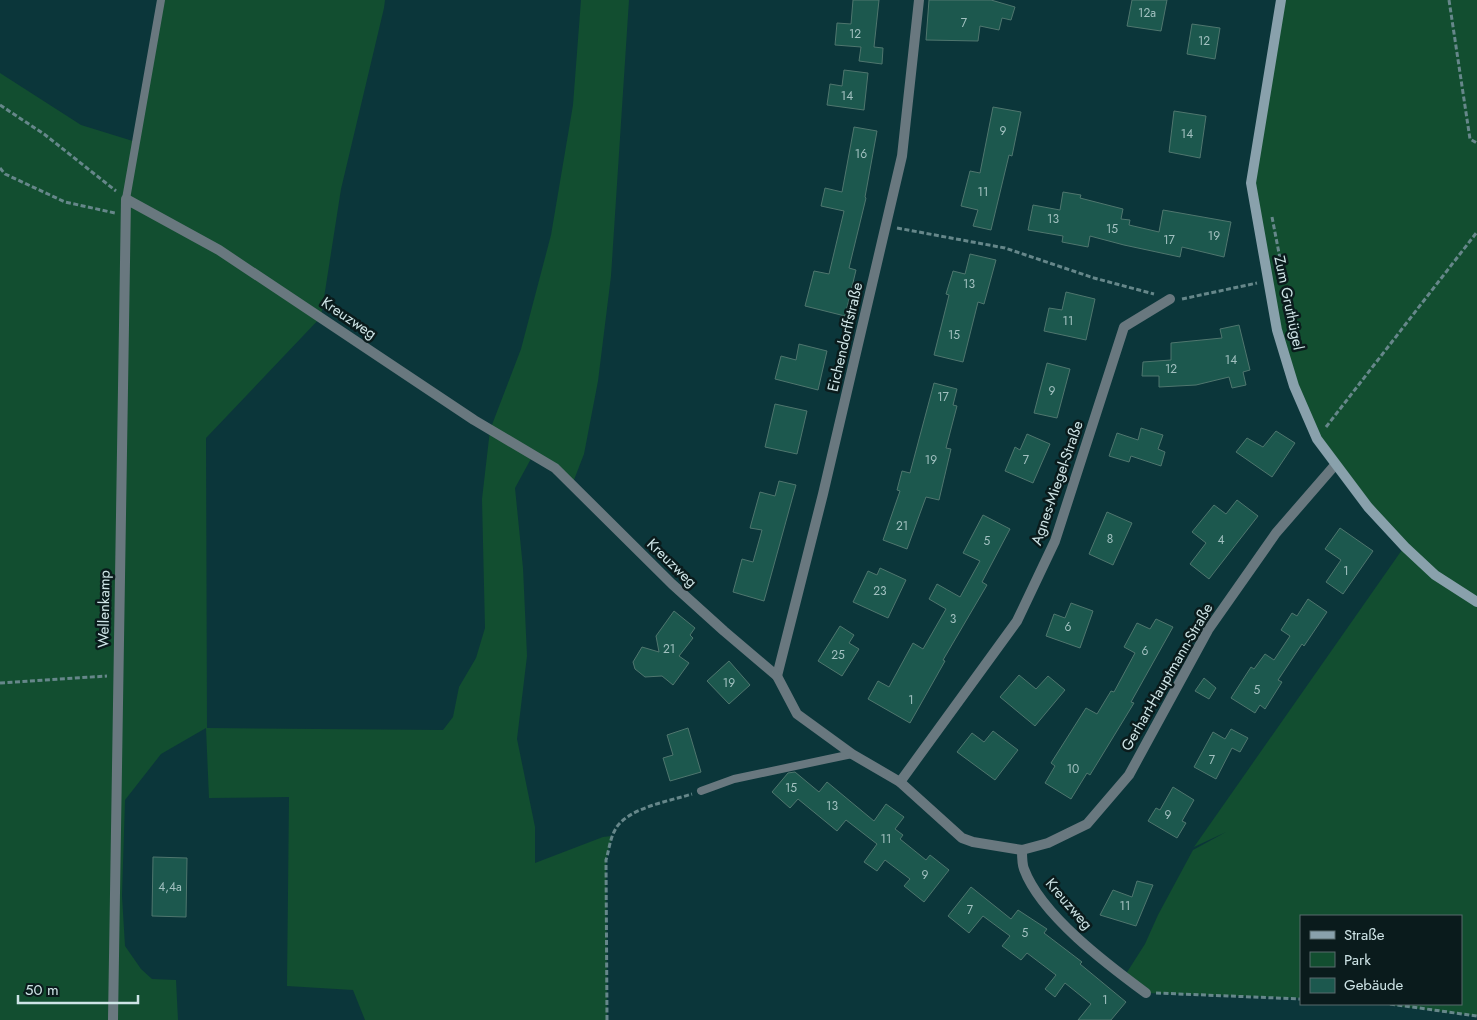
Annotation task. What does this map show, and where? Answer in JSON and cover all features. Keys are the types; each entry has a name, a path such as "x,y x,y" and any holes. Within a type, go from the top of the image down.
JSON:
{"street":[{"name":"Eichendorffstraße","path":"777,676 823,494 902,156 918,0"},
{"name":"Zum Gruthügel","path":"1281,0 1251,184 1277,330 1294,386 1317,439 1368,507 1404,547 1435,575 1477,602"},
{"name":"Wellenkamp","path":"113,1020 126,199"},
{"name":"Kreuzweg","path":"126,199 219,250 474,420 555,468 672,584 724,632 777,676 797,714 852,754 900,782 962,838 972,842 1022,850 1024,868 1036,891 1063,925 1096,954 1146,993"},
{"name":"Agnes-Miegel-Straße","path":"900,782 1017,621 1055,541 1124,327 1170,299"},
{"name":"Gerhart-Hauptmann-Straße","path":"1022,850 1048,843 1087,824 1129,774 1208,630 1276,533 1335,465"}],"lane":[{"path":"126,199 161,0"},
{"path":"701,791 734,779 852,754"}],"path":[{"path":"1450,0 1470,139 1477,143"},
{"path":"0,105 44,134 126,199"},
{"path":"0,168 5,174 65,202 126,215"},
{"path":"886,226 1005,248 1094,278 1170,299 1187,298 1284,279 1272,216"},
{"path":"1317,439 1477,232"},
{"path":"0,683 118,676"},
{"path":"607,1020 606,860 615,828 636,811 701,791"},
{"path":"1146,993 1300,999"},
{"path":"1397,1005 1477,1016"}],"green space":[{"path":"159,0 385,0 341,189 321,317 206,438 207,728 443,730 453,717 459,687 476,658 485,628 482,499 490,430 521,349 551,235 573,105 581,0 629,0 611,276 598,381 584,454 572,485 533,455 515,488 523,568 527,656 517,739 535,827 535,863 603,837 612,836 606,860 607,1020 365,1020 353,990 287,986 289,797 209,798 206,728 161,754 125,800 122,896 125,946 141,969 152,979 176,980 178,1020 0,1020 0,73 81,125 136,142"},
{"path":"1281,0 1477,0 1477,1016 1388,1005 1462,1005 1462,915 1300,915 1300,998 1146,993 1124,977 1145,944 1158,915 1193,850 1226,832 1194,847 1404,547 1317,439 1277,330 1251,183"}],"building":[{"path":"853,0 879,0 874,47 883,48 882,64 859,61 861,47 835,45 837,23 851,24"},
{"path":"929,0 991,0 1015,7 1011,20 1002,18 999,30 980,26 978,41 926,40"},
{"path":"1132,0 1167,0 1161,31 1127,26"},
{"path":"1192,24 1220,28 1215,59 1187,54"},
{"path":"844,70 868,73 864,110 827,105 830,84 842,86"},
{"path":"993,107 1021,112 1012,156 1009,155 991,230 973,226 978,210 961,206 970,171 980,173"},
{"path":"1174,111 1206,116 1200,158 1169,152"},
{"path":"854,127 877,131 866,198 849,268 856,270 845,316 805,306 814,271 829,274 844,211 821,206 825,188 842,192"},
{"path":"1063,192 1081,195 1080,198 1123,209 1121,219 1130,220 1129,225 1159,232 1163,210 1231,222 1224,257 1182,247 1180,257 1090,236 1088,247 1062,242 1063,236 1028,230 1033,205 1060,210"},
{"path":"970,254 996,260 984,304 978,302 963,362 934,355 949,295 946,294 953,271 965,274"},
{"path":"1066,292 1095,299 1086,340 1044,331 1049,308 1062,310"},
{"path":"1239,325 1250,370 1243,372 1246,385 1232,388 1229,377 1196,385 1159,387 1159,376 1142,376 1143,362 1171,360 1171,343 1222,338 1220,329"},
{"path":"799,344 827,351 818,390 775,379 781,356 796,360"},
{"path":"1047,363 1070,369 1057,418 1034,413"},
{"path":"934,383 957,389 953,405 957,406 946,448 951,449 939,500 926,497 907,549 883,540 900,491 897,490 902,471 910,473"},
{"path":"775,404 807,411 797,454 765,447"},
{"path":"1141,428 1163,435 1158,449 1165,452 1161,466 1131,456 1129,462 1109,456 1117,433 1138,440"},
{"path":"1276,431 1295,443 1272,477 1236,452 1247,438 1263,447"},
{"path":"1027,434 1050,444 1033,483 1005,471 1015,447 1020,450"},
{"path":"779,481 796,485 764,601 733,592 742,559 753,562 762,530 750,528 760,492 775,496"},
{"path":"1237,500 1258,516 1209,579 1190,564 1206,543 1192,532 1214,505 1226,514"},
{"path":"1107,512 1132,523 1113,565 1089,554"},
{"path":"983,515 1010,529 982,582 987,585 943,660 945,661 910,723 868,699 878,681 889,687 913,643 923,649 946,609 929,599 937,584 960,597 980,561 963,553"},
{"path":"1340,528 1373,551 1343,594 1326,582 1341,560 1325,549"},
{"path":"880,568 906,580 888,618 853,602 868,571 877,575"},
{"path":"1308,599 1327,612 1304,646 1302,644 1278,680 1282,682 1265,709 1260,705 1255,713 1231,698 1251,667 1254,669 1265,654 1274,660 1290,636 1281,630 1292,613 1297,616"},
{"path":"1071,603 1093,611 1080,648 1046,636 1054,614 1065,618"},
{"path":"674,611 695,628 690,635 693,638 679,656 689,663 673,685 662,676 645,677 635,669 633,662 642,647 659,652 656,636"},
{"path":"1156,619 1173,627 1131,702 1134,703 1090,775 1087,773 1071,799 1045,783 1055,766 1051,763 1086,708 1097,714 1111,691 1114,692 1135,653 1124,647 1137,623 1150,629"},
{"path":"840,626 854,635 849,643 859,649 842,676 818,661"},
{"path":"729,661 750,685 729,704 707,681"},
{"path":"1019,675 1036,689 1048,676 1065,690 1035,726 1000,697"},
{"path":"1204,678 1216,688 1209,699 1195,691"},
{"path":"688,728 701,772 670,781 663,758 673,755 667,735"},
{"path":"1231,729 1248,738 1240,752 1232,748 1216,779 1194,767 1213,732 1225,739"},
{"path":"993,731 1018,750 995,780 957,752 972,733 984,742"},
{"path":"795,772 819,792 827,782 874,821 886,804 904,817 895,829 903,835 900,839 926,860 930,855 949,870 924,902 904,886 910,879 885,860 877,871 864,862 877,844 846,820 837,831 798,799 790,808 772,792 788,773"},
{"path":"1173,787 1194,800 1182,821 1186,823 1177,838 1148,821 1156,808 1160,810"},
{"path":"153,857 187,858 186,917 152,916"},
{"path":"1137,881 1153,885 1136,926 1100,915 1113,890 1132,897"},
{"path":"971,887 1011,919 1018,910 1047,929 1044,933 1082,962 1080,964 1126,1002 1111,1020 1078,1020 1091,1004 1065,983 1055,997 1045,989 1056,975 1027,953 1021,960 1002,946 1010,936 983,916 969,933 948,916"}]}
